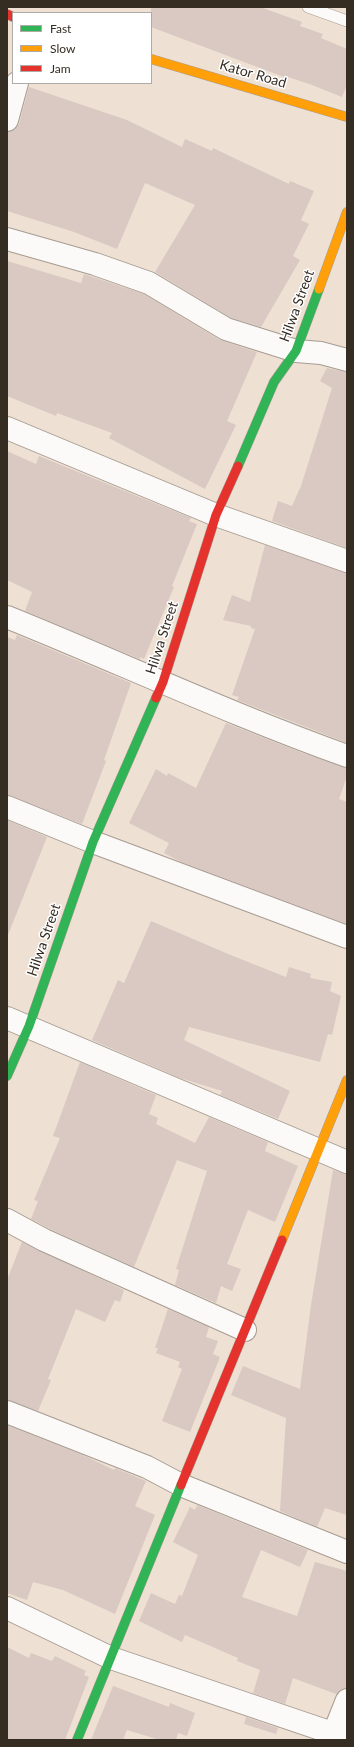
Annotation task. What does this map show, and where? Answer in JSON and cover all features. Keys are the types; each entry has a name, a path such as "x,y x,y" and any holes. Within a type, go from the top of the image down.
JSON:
{"street":[{"name":"Kator Road","path":"152,59 347,117"},
{"path":"7,120 18,84"},
{"name":"Hilwa Street","path":"7,1076 29,1026 93,842 163,682 216,515 274,382 296,351 347,212"},
{"path":"7,239 95,264 149,283 226,328 296,351 321,353 347,360"},
{"path":"7,428 216,515 347,561"},
{"path":"7,617 279,731 347,756"},
{"path":"7,806 93,842 347,937"},
{"path":"7,1018 29,1026 347,1162"},
{"path":"78,1740 347,1080"},
{"path":"7,1220 44,1240 244,1330"},
{"path":"7,1412 147,1467 181,1485 347,1552"},
{"path":"7,1608 111,1658 337,1737 347,1700"}],"lane":[{"path":"308,7 347,21"}],"building":[{"path":"151,7 260,7 302,22 300,26 323,34 321,38 347,49 347,85 342,97 312,85 285,76 284,77 152,27"},
{"path":"29,87 127,120 182,147 185,139 212,151 213,148 289,184 290,181 314,191 301,220 309,224 293,256 300,260 261,327 231,318 155,272 195,205 145,183 117,249 74,232 7,211 7,132 16,129 19,124"},
{"path":"7,261 81,283 84,274 144,294 220,340 257,352 227,421 236,425 205,489 109,438 112,433 57,413 56,416 7,396"},
{"path":"327,368 347,372 347,548 272,521 278,501 292,506 301,486 332,388 320,381"},
{"path":"7,451 36,464 39,456 191,518 189,521 197,524 172,586 174,587 144,659 140,657 140,659 25,611 32,592 7,580"},
{"path":"265,545 347,573 347,743 237,700 239,697 232,695 255,629 251,628 251,626 223,620 232,595 250,602"},
{"path":"17,635 131,683 104,760 106,761 82,824 7,795 7,637 15,640"},
{"path":"226,723 300,752 347,768 347,776 339,799 347,802 347,924 181,862 164,853 169,843 129,823 156,769 167,776 168,773 196,788"},
{"path":"7,820 47,837 8,935 7,935"},
{"path":"151,921 286,977 289,967 311,974 310,978 332,982 330,991 341,996 332,1035 328,1034 320,1062 189,1027 184,1040 290,1091 278,1119 220,1095 222,1091 180,1078 92,1040 118,980 124,983"},
{"path":"80,1062 156,1095 149,1114 158,1118 156,1124 195,1143 209,1117 268,1142 265,1151 298,1166 275,1222 248,1210 227,1264 241,1269 232,1291 221,1286 216,1303 175,1285 179,1270 176,1269 207,1171 177,1160 134,1267 31,1219 38,1201 34,1200 60,1138 53,1136"},
{"path":"333,1170 347,1174 347,1515 325,1508 317,1527 280,1511 286,1418 231,1395 243,1366 300,1389 311,1305"},
{"path":"22,1242 124,1290 120,1302 115,1300 105,1322 76,1309 48,1379 51,1380 38,1411 7,1400 7,1280"},
{"path":"168,1309 209,1327 206,1337 218,1341 213,1354 220,1357 190,1432 162,1421 182,1369 178,1367 180,1362 156,1353 158,1348 155,1348"},
{"path":"7,1425 83,1455 114,1470 115,1468 146,1481 135,1506 155,1515 115,1614 63,1590 33,1582 27,1600 7,1593"},
{"path":"197,1505 308,1550 300,1567 261,1550 242,1597 297,1616 315,1562 347,1571 347,1688 340,1690 336,1694 293,1678 285,1704 253,1693 260,1670 237,1661 238,1658 185,1635 182,1642 139,1621 151,1593 175,1604 179,1595 182,1596 198,1555 173,1542 190,1507 195,1510"},
{"path":"7,1647 29,1658 31,1653 52,1661 55,1656 86,1671 84,1675 89,1677 65,1740 7,1740"},
{"path":"113,1686 169,1707 170,1703 195,1713 187,1736 178,1733 176,1740 160,1740 127,1730 123,1740 91,1740"},
{"path":"246,1717 278,1728 276,1734 244,1724"}],"traffic: fast":[{"path":"238,466 274,382 296,351 319,289"},
{"path":"7,1076 29,1026 93,842 156,698"},
{"path":"77,1740 181,1485"}],"traffic: slow":[{"path":"152,59 347,117"},
{"path":"319,289 347,212"},
{"path":"282,1240 347,1080"}],"traffic: jam":[{"path":"7,14 12,16"},
{"path":"156,698 163,682 216,515 238,466"},
{"path":"181,1485 282,1240"}]}
